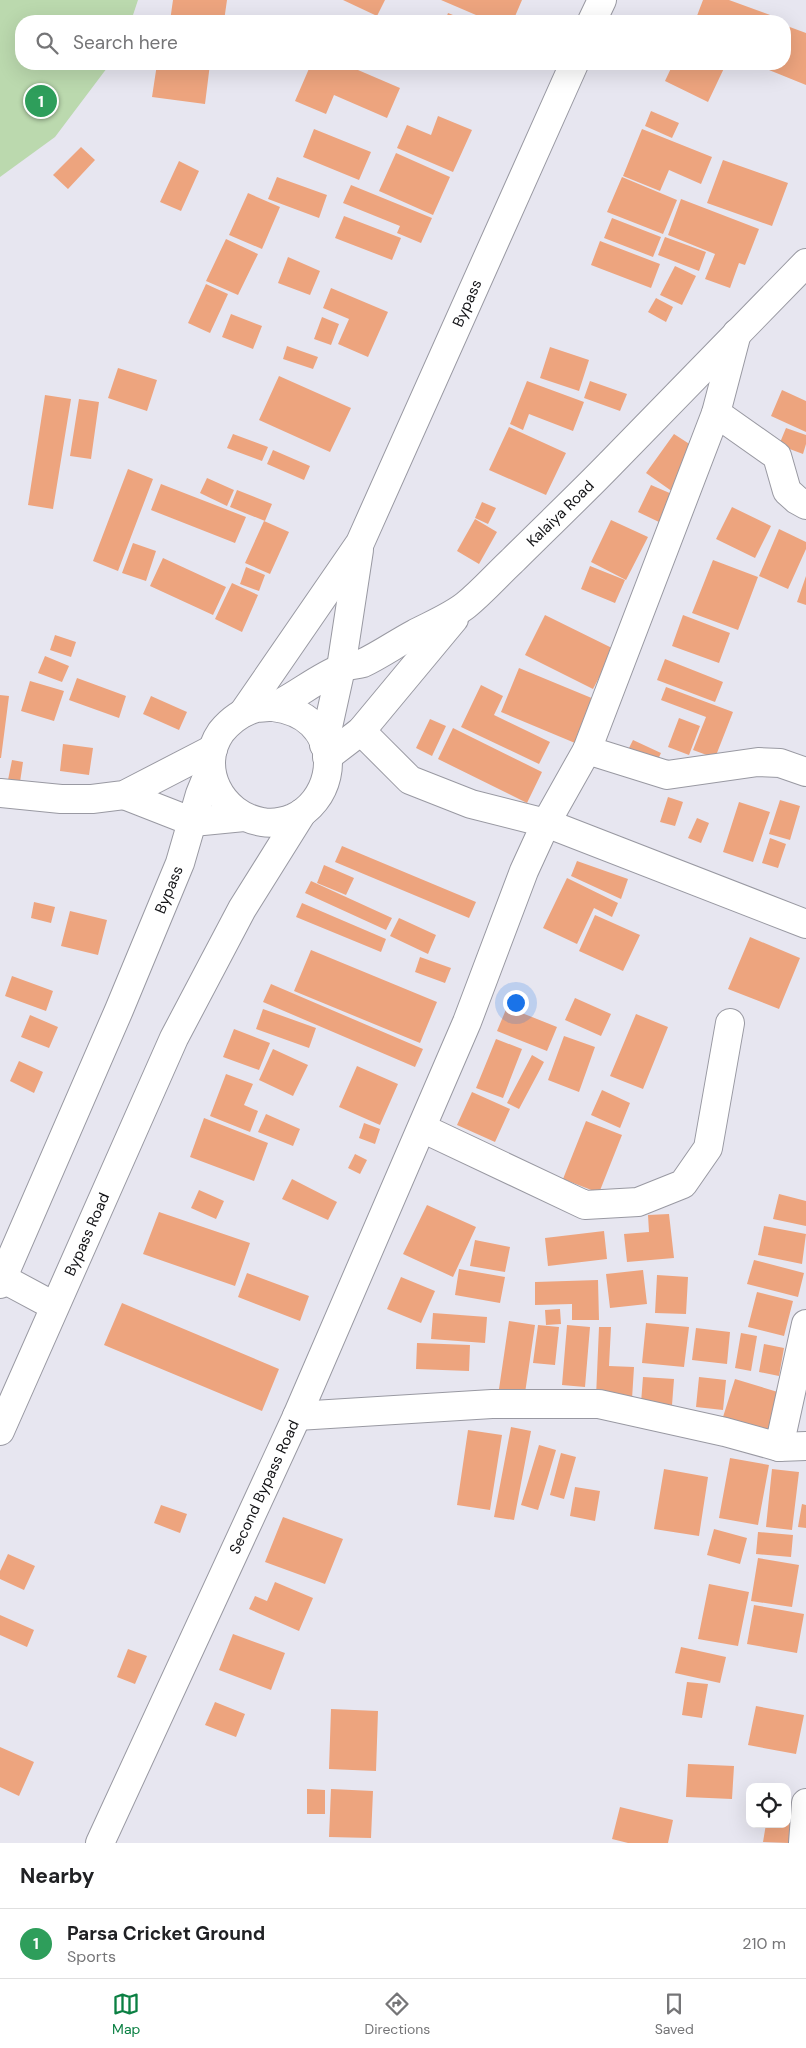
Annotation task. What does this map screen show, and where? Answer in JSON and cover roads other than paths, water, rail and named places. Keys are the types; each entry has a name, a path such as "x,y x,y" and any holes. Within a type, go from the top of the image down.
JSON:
{"main road":[{"path":"595,15 602,0"},
{"name":"Bypass","path":"360,543 571,70"},
{"name":"Kalaiya Road","path":"273,707 341,668 362,663 464,606 579,496 806,263"},
{"name":"Second Bypass Road","path":"100,1843 297,1416 467,1022 508,911 546,822 587,750 716,414 737,333"},
{"path":"716,414 778,456 787,491 806,505"},
{"path":"326,751 312,724 301,716 288,709 258,708 242,713 229,722 219,735 212,758 213,780 224,802 244,817 264,823 284,822 302,814 313,804 321,792 327,779 326,751 360,543"},
{"path":"242,713 360,543"},
{"path":"326,751 361,731 464,606"},
{"path":"361,731 410,780 471,804 546,822 806,924"},
{"path":"587,750 667,775 758,762 780,763 806,772"},
{"path":"0,793 62,799 92,799 124,795 212,758"},
{"name":"Bypass","path":"1,1280 120,1010 180,863 212,758"},
{"path":"124,795 193,822 244,817"},
{"name":"Bypass Road","path":"0,1431 174,1038 242,909 302,814"},
{"path":"422,1128 585,1205 638,1202 683,1184 708,1148 730,1023"},
{"path":"1,1280 54,1306"},
{"path":"779,1447 806,1324"},
{"path":"297,1416 492,1404 599,1404 725,1432 779,1447 806,1446"},
{"path":"802,1843 806,1802"}],"place":[{"name":"Parsa Cricket Ground","path":"41,101"}]}
